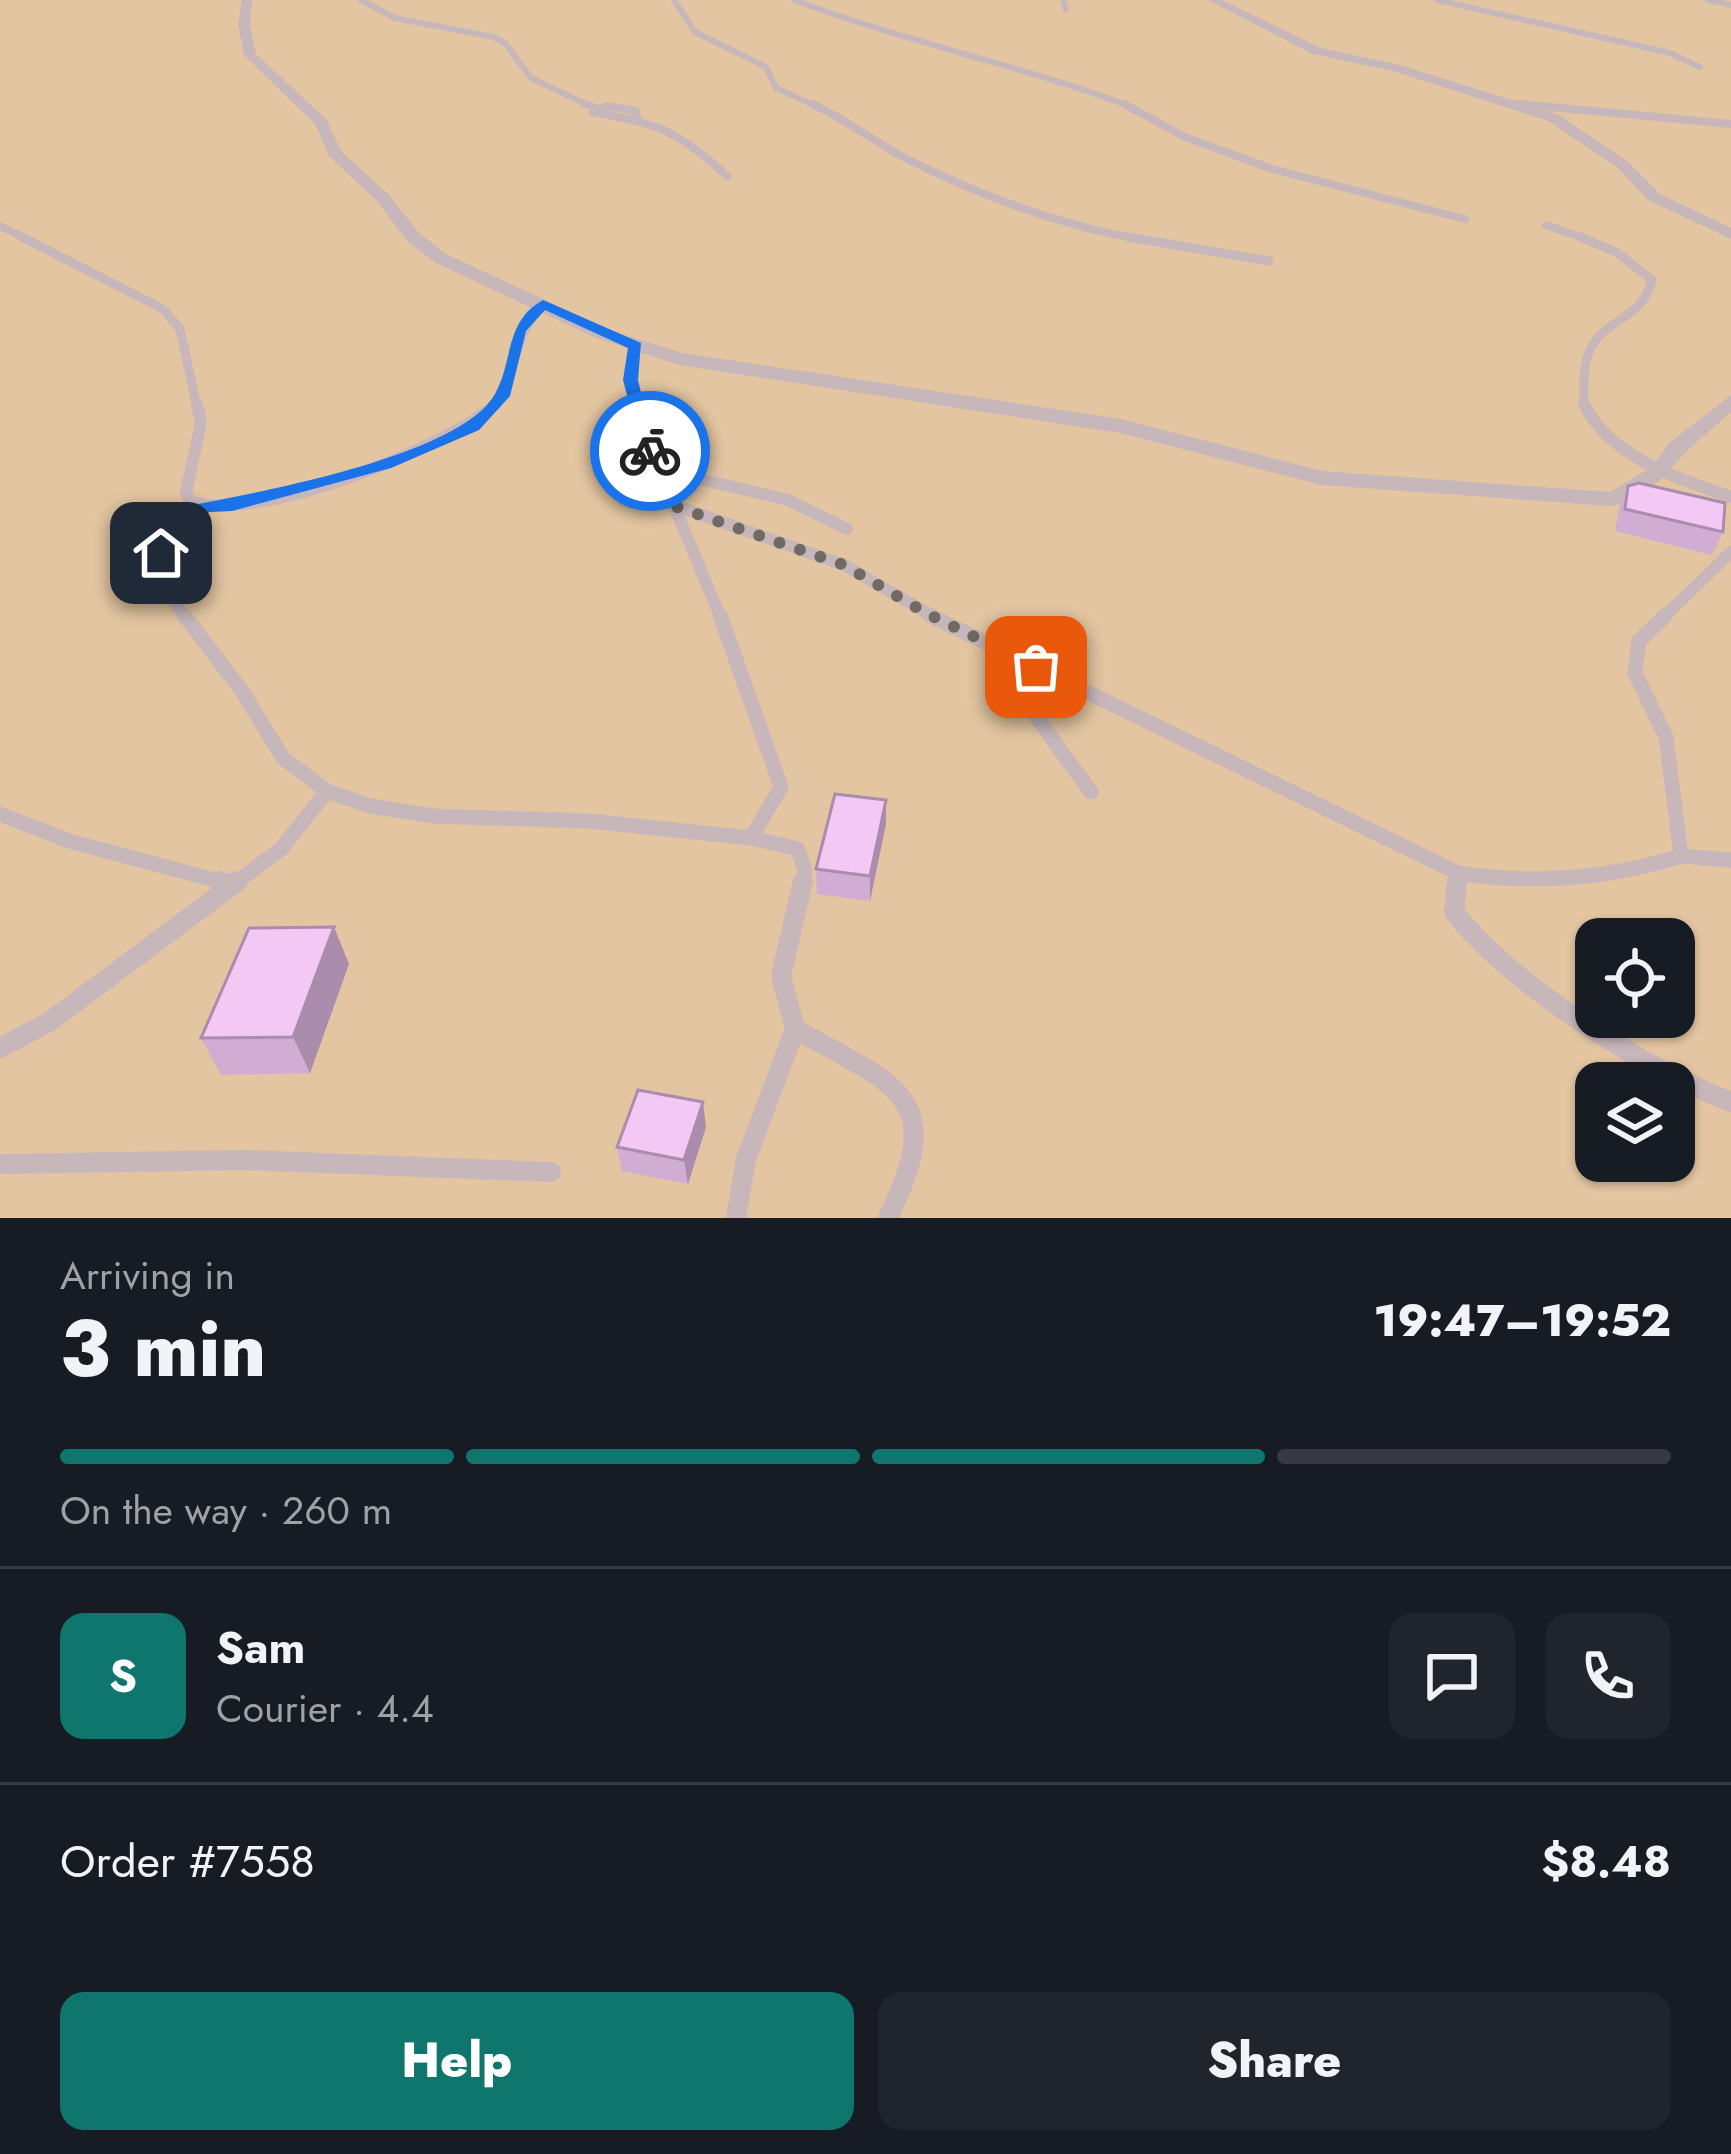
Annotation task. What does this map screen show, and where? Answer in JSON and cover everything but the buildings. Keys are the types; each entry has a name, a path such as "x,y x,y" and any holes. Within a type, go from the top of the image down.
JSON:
{"street":[{"path":"247,0 244,24 250,56 321,122 334,153 383,198 412,237 440,258 636,346 735,369 1121,426 1322,478 1584,500 1631,493 1660,472 1676,449 1731,400"},
{"path":"1214,0 1317,51 1518,104 1554,118 1667,206 1731,234"}],"lane":[{"path":"361,0 395,18 505,43 513,66 528,77 595,108 639,113 637,118 689,141 727,176"},
{"path":"674,0 695,32 766,67 776,88 848,120 903,158 964,185 1039,214 1133,238 1269,261"},
{"path":"794,0 878,32 1042,73 1132,107 1185,137 1272,169 1465,219"},
{"path":"1063,0 1066,10"},
{"path":"1437,0 1670,53 1700,67"},
{"path":"1708,0 1731,4"},
{"path":"1518,104 1731,124"},
{"path":"1546,225 1599,243 1636,263 1652,280 1649,298 1629,320 1596,338 1587,356 1585,408 1618,448 1660,472 1731,497"},
{"path":"0,226 122,284 163,309 180,328 201,423 186,492 190,501 204,507 232,506 385,465 473,427 502,396 519,331 543,304"},
{"path":"636,346 630,380 634,406 725,628 781,787 751,838"},
{"path":"657,469 788,500 848,529"},
{"path":"671,505 844,565 994,647 1458,873 1499,881 1640,871 1681,856 1731,860"},
{"path":"204,507 161,553 159,583 242,691 283,758 327,791 370,806 434,816 589,821 751,838 798,849 805,859 781,976 795,1029 746,1159 736,1218"},
{"path":"1681,856 1666,737 1635,673 1639,641 1731,552"},
{"path":"994,647 1004,673 1091,792"},
{"path":"0,1048 49,1022 280,849 327,791"},
{"path":"0,814 69,842 232,885"},
{"path":"1458,873 1454,912 1469,931 1618,1049 1653,1071 1731,1102"},
{"path":"795,1029 885,1082 911,1106 921,1134 910,1181 888,1218"},
{"path":"0,1164 245,1160 550,1172"}],"shaded area":[{"path":"0,0 1731,0 1731,1218 0,1218"}],"way so far":[{"path":"650,451 671,505 844,565 926,613 1036,667"}],"route":[{"path":"161,553 204,507 232,506 385,465 473,427 502,396 519,331 543,304 636,346 630,380 650,451"}]}
